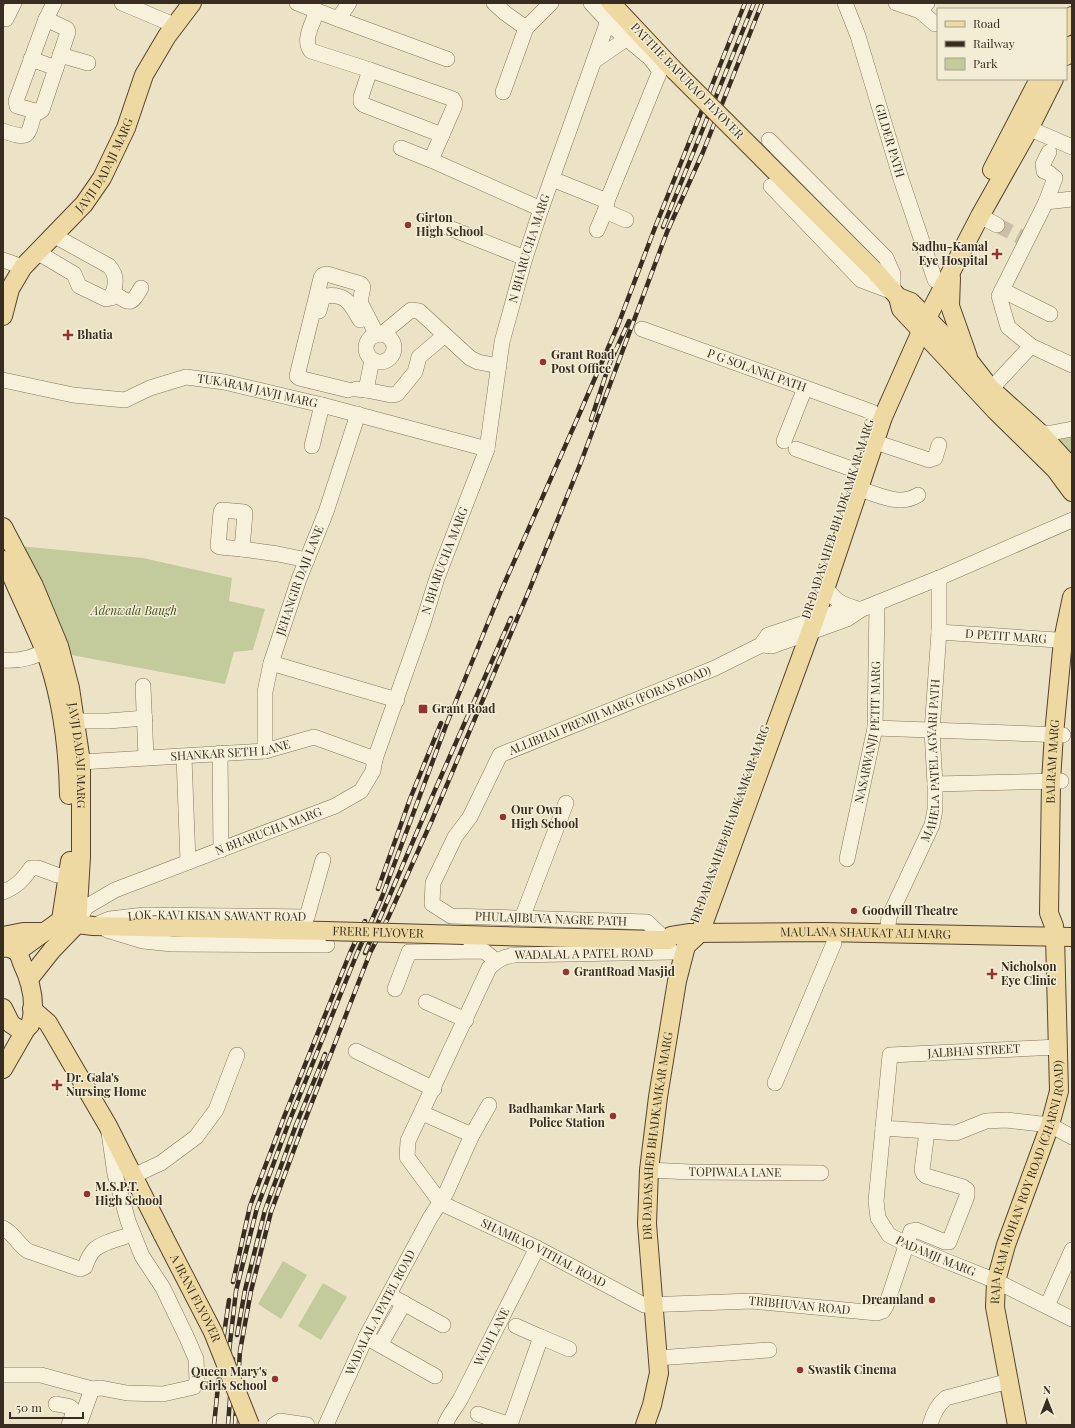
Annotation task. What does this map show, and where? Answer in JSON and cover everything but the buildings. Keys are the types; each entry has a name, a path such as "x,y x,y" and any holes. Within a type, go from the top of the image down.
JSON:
{"main road":[{"name":"JAVJI DADAJI MARG","path":"10,268 37,252 84,204 121,126 140,74 182,3"},
{"name":"JAVJI DADAJI MARG","path":"170,25 192,3"},
{"name":"PATTHE BAPURAO FLYOVER","path":"611,3 675,71 875,271 896,295"},
{"path":"1067,25 1072,16"},
{"path":"1067,54 1072,45"},
{"path":"920,320 952,272 980,216 1023,126 1039,80"},
{"path":"920,320 935,280 1023,126 1053,80"},
{"name":"JAVJI DADAJI MARG","path":"3,316 10,289 10,268 97,175"},
{"path":"952,272 950,306 970,362"},
{"path":"896,295 911,302 920,320 995,410 1064,466"},
{"path":"920,320 970,362 992,389 1040,433 1064,466 1072,492"},
{"name":"DR DADASAHEB BHADKAMKAR MARG","path":"808,627 827,547 872,412 920,320"},
{"name":"DR DADASAHEB BHADKAMKAR MARG","path":"645,1425 652,1405 659,1373 649,1305 645,1261 637,1222 640,1152 650,1095 656,1036 678,941 808,627 826,588 883,417 920,320"},
{"name":"JAVJI DADAJI MARG","path":"3,527 10,569 52,649 58,674 70,688 68,762 70,856 77,923"},
{"name":"BALRAM MARG","path":"1062,939 1049,913 1055,842 1058,735 1069,645 1072,597"},
{"name":"JAVJI DADAJI MARG","path":"69,721 81,762 81,857 77,923"},
{"path":"3,1050 9,1036 18,1026 30,1025 32,1019 32,991 29,979 10,950 45,932 77,923"},
{"path":"29,979 52,950 77,923"},
{"name":"FRERE FLYOVER","path":"77,923 326,938 464,934 678,941"},
{"path":"3,936 23,932 45,932"},
{"name":"MAULANA SHAUKAT ALI MARG","path":"678,941 822,932 1062,939"},
{"name":"MAULANA SHAUKAT ALI MARG","path":"678,941 834,943 1062,939"},
{"name":"RAJA RAM MOHAN ROY ROAD (CHARNI ROAD)","path":"1017,1425 995,1307 996,1281 1006,1245 1050,1125 1059,1090 1058,1047 1062,939"},
{"name":"DR DADASAHEB BHADKAMKAR MARG","path":"645,1261 649,1170 658,1097 677,981 678,941"},
{"path":"3,1008 18,1026"},
{"name":"A IRANI FLYOVER","path":"32,1009 48,1023 108,1126 213,1332 250,1425"},
{"path":"3,1069 18,1026"},
{"name":"DR DADASAHEB BHADKAMKAR MARG","path":"634,1425 642,1402 646,1383 649,1305"}],"street":[{"path":"6,19 14,3"},
{"path":"46,19 68,30 42,110 39,112 17,106 16,104 30,59 46,19 54,3"},
{"path":"338,20 349,3"},
{"path":"494,3 526,28"},
{"path":"503,92 526,28 551,3"},
{"path":"591,3 626,39 650,58 660,71 597,230"},
{"path":"896,3 923,7 935,24"},
{"path":"126,4 170,25"},
{"name":"GILDER PATH","path":"847,4 901,179 935,280"},
{"path":"431,160 454,107 455,103 453,99 311,51 308,46 307,39 305,6 338,20 447,59"},
{"name":"N BHARUCHA MARG","path":"77,923 86,907 115,890 335,806 362,791 373,772 375,759 424,623 437,578 487,449 502,342 525,258 608,21"},
{"path":"594,61 626,39"},
{"path":"30,59 88,63"},
{"path":"370,70 360,97 361,102 364,105 442,135"},
{"path":"3,131 20,137 25,136 28,133 35,111"},
{"path":"1023,126 1072,148"},
{"path":"769,140 886,258 893,274 896,295"},
{"path":"401,148 541,209"},
{"path":"1049,152 1043,164 1044,171 1055,178 1054,183 1046,202 1024,239 999,296 1008,327 1031,346 1072,365"},
{"path":"552,180 606,206 626,220"},
{"path":"771,186 861,280 896,295"},
{"path":"1046,202 1072,199"},
{"path":"980,216 997,225"},
{"path":"437,223 525,258"},
{"path":"37,252 74,274 78,284 81,287 106,299 111,298 115,274 109,266 53,235"},
{"path":"445,335 419,357 415,372 397,394 391,395 352,388 348,390 305,380 298,377 297,374 321,278 323,275 327,274 362,284 360,302 379,335 390,338 394,343 395,349 393,354 386,362 380,363 372,360 367,354 367,344 369,339 379,335 411,310 414,310 419,311 470,358 478,362 499,366"},
{"path":"113,293 128,302 131,302 134,300 141,288"},
{"path":"1002,290 1050,314"},
{"path":"302,400 323,297 329,295 347,300 362,323"},
{"name":"P G SOLANKI PATH","path":"642,328 872,412"},
{"path":"992,389 1031,346"},
{"path":"366,390 372,360"},
{"name":"TUKARAM JAVJI MARG","path":"3,380 73,394 125,400 150,388 186,377 224,382 302,400 321,410 348,415 487,449"},
{"path":"805,388 790,445 852,469"},
{"name":"JEHANGIR DAJI LANE","path":"265,751 265,692 271,663 307,560 326,512 346,450 348,390"},
{"path":"312,446 321,410"},
{"path":"1040,433 1051,433 1072,429"},
{"path":"875,442 929,460 935,458 939,445"},
{"path":"859,489 897,501 912,499 918,495"},
{"name":"ALLIBHAI PREMJI MARG (FORAS ROAD)","path":"432,904 433,883 455,837 470,817 500,755 715,668 762,645 768,635 808,627 843,610 862,609 877,604 1072,520"},
{"path":"242,549 307,560"},
{"name":"MAHELA PATEL AGYARI PATH","path":"887,934 889,917 934,818 935,784 932,731 939,632 939,578"},
{"path":"826,588 832,597 841,604 862,609"},
{"name":"NASARWANJI PETIT MARG","path":"847,859 875,728 877,604"},
{"name":"D PETIT MARG","path":"939,632 1069,645"},
{"path":"3,660 15,661 27,659 52,649"},
{"path":"271,663 397,700"},
{"path":"143,686 146,758"},
{"path":"69,721 108,721 145,718"},
{"path":"875,728 1058,735"},
{"name":"SHANKAR SETH LANE","path":"81,762 265,751 314,737 375,759"},
{"path":"220,753 221,850"},
{"path":"184,756 188,862"},
{"path":"935,784 1056,781"},
{"path":"522,918 566,803"},
{"name":"LOK-KAVI KISAN SAWANT ROAD","path":"77,923 144,915 307,917 323,860"},
{"path":"3,892 14,888 23,880 31,868 38,868 57,875"},
{"name":"PHULAJIBUVA NAGRE PATH","path":"432,904 451,916 647,922 678,941"},
{"name":"WADALAL A PATEL ROAD","path":"496,961 504,957 514,955 678,941"},
{"path":"775,1083 834,943"},
{"path":"394,989 409,952 484,951 496,961 489,968 434,1089 408,1141 407,1157 413,1168 441,1203"},
{"path":"426,1002 466,1020"},
{"name":"JALBHAI STREET","path":"890,1055 1058,1047"},
{"path":"356,1051 434,1089"},
{"path":"133,1176 161,1163 196,1137 216,1110 237,1055"},
{"name":"PADAMJI MARG","path":"890,1055 876,1201 878,1218 889,1235 906,1244 996,1281 1072,1319"},
{"name":"WADALAL A PATEL ROAD","path":"326,1425 366,1337 430,1218 441,1203 472,1135 489,1104"},
{"path":"422,1113 472,1135"},
{"path":"883,1128 956,1133 986,1121 1006,1120 1050,1125 1072,1137"},
{"path":"3,1375 41,1375 92,1389 101,1388 127,1393 163,1394 194,1386 197,1381 196,1359 187,1338 163,1288 142,1256 128,1221 115,1174 108,1126"},
{"path":"906,1244 911,1231 913,1230 947,1243 949,1242 968,1193 963,1187 926,1176 923,1173 922,1170 927,1132"},
{"name":"TOPIWALA LANE","path":"649,1170 690,1172 821,1173"},
{"name":"SHAMRAO VITHAL ROAD","path":"441,1203 537,1248 649,1305"},
{"path":"3,1228 13,1234 24,1249 80,1269 85,1267 90,1256 97,1248 113,1240 133,1234"},
{"name":"TRIBHUVAN ROAD","path":"649,1305 752,1301 877,1313 883,1311 886,1306 906,1244"},
{"name":"WADI LANE","path":"445,1425 447,1419 462,1398 537,1248"},
{"path":"1047,1306 1072,1250"},
{"path":"389,1295 443,1325"},
{"path":"380,1345 404,1304"},
{"path":"516,1326 569,1349"},
{"path":"366,1337 435,1376"},
{"path":"478,1414 510,1425 541,1337"},
{"path":"658,1358 768,1350"},
{"path":"930,1425 938,1406 946,1398 1009,1381"},
{"path":"70,1425 74,1412 73,1409 62,1405 76,1384"},
{"path":"78,1425 92,1389"},
{"path":"274,1425 280,1421 307,1425"}],"green space":[{"path":"1072,432 1072,475 1052,447 1058,439"},
{"name":"Adenwala Baugh","path":"9,545 143,558 232,578 229,601 265,609 253,650 234,652 225,684 61,653"},
{"path":"283,1261 307,1275 281,1319 258,1304"},
{"path":"323,1283 347,1297 321,1340 298,1326"}],"tunnel":[{"path":"997,225 1021,237"}],"railway":[{"path":"227,1369 236,1291 257,1208 289,1122 356,956 382,897 447,723 501,591 618,325 656,225 745,3"},
{"path":"663,227 754,3"},
{"path":"235,1425 240,1351 251,1291 271,1212 302,1128 370,953 388,918 432,820 528,593 581,462 667,232 703,152 762,3"},
{"path":"591,420 609,365 629,321"},
{"path":"365,953 511,618"},
{"path":"378,889 410,799 441,723"},
{"path":"233,1282 250,1206 350,953 365,921"},
{"path":"237,1335 245,1290 265,1210 296,1125 325,1054"},
{"path":"214,1425 222,1348 229,1300"},
{"path":"228,1425 233,1359"}],"place":[{"name":"Girton High School","path":"408,225"},
{"name":"Sadhu-Kamal Eye Hospital","path":"997,254"},
{"name":"Bhatia","path":"68,335"},
{"name":"Grant Road Post Office","path":"543,362"},
{"name":"Grant Road","path":"423,709"},
{"name":"Our Own High School","path":"503,817"},
{"name":"Goodwill Theatre","path":"854,911"},
{"name":"GrantRoad Masjid","path":"566,972"},
{"name":"Nicholson Eye Clinic","path":"992,974"},
{"name":"Dr. Gala's Nursing Home","path":"57,1085"},
{"name":"Badhamkar Mark Police Station","path":"613,1116"},
{"name":"M.S.P.T. High School","path":"87,1194"},
{"name":"Dreamland","path":"932,1300"},
{"name":"Swastik Cinema","path":"800,1370"},
{"name":"Queen Mary's Girls School","path":"275,1379"}]}
